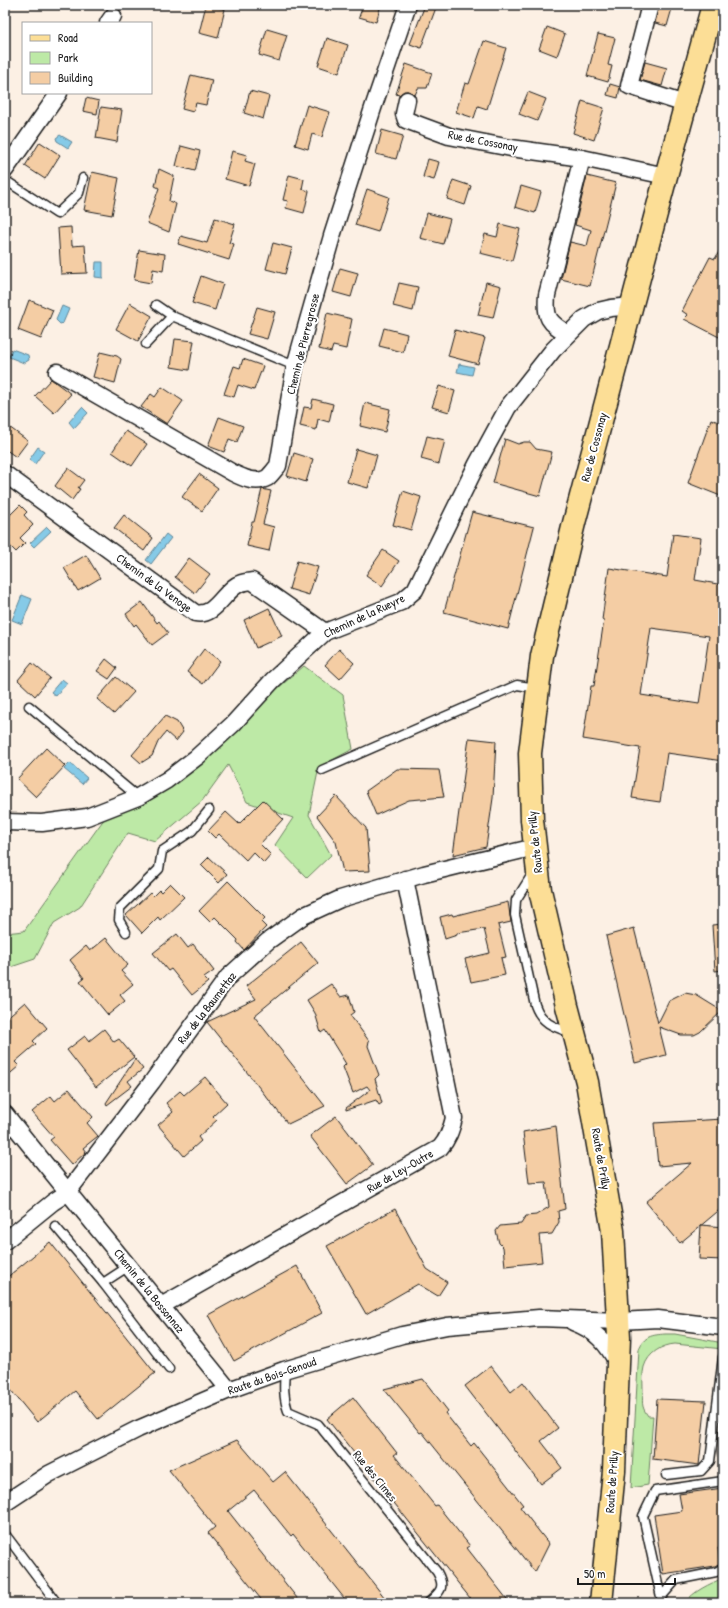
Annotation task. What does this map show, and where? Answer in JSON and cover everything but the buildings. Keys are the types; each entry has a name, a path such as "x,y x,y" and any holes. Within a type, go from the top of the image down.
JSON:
{"main road":[{"name":"Rue de Cossonay","path":"533,721 542,656 574,523 685,104 713,5"},
{"name":"Route de Prilly","path":"533,721 530,766 532,820 540,890 574,1034 587,1082 613,1231 619,1321 618,1364 614,1471 601,1603"}],"street":[{"name":"Chemin de Pierregrosse","path":"57,372 246,480 266,478 278,466 295,366 332,236 408,5"},
{"path":"650,5 629,86 685,104"},
{"path":"5,170 58,94"},
{"name":"Rue de Cossonay","path":"407,100 404,114 406,120 449,136 511,148 582,158 666,176"},
{"path":"568,334 550,322 546,310 547,294 582,158"},
{"name":"Chemin de la Rueyre","path":"5,822 42,823 87,817 138,797 167,780 197,757 233,724 273,680 325,632 401,602 415,590 508,406 568,334 584,318 598,311 631,306"},
{"name":"Chemin de la Venoge","path":"5,474 195,613 208,613 236,585 252,581 325,632"},
{"name":"Rue de la Baumettaz","path":"67,1193 152,1082 228,977 268,941 303,916 340,899 405,879 535,846"},
{"name":"Rue de Ley-Outre","path":"162,1306 440,1148 447,1140 454,1118 405,879"},
{"name":"Chemin de la Bossonnaz","path":"5,1114 67,1193 162,1306 229,1390"},
{"path":"5,1241 53,1202 67,1193"},
{"name":"Route du Bois-Genoud","path":"5,1503 49,1474 138,1428 229,1390 285,1370 402,1335 446,1326 539,1318 619,1321 658,1319 723,1327"},
{"name":"Route du Bois-Genoud","path":"562,1319 584,1326 602,1339 618,1364"}],"lane":[{"path":"5,180 57,214 79,193 83,178"},
{"path":"156,305 172,316 295,366"},
{"path":"146,344 172,316"},
{"path":"322,770 517,685 537,688"},
{"path":"29,706 138,797"},
{"path":"126,932 119,920 120,908 159,868 162,851 192,831 209,810"},
{"path":"538,868 516,900 515,915 534,1005 538,1014 548,1024 574,1034"},
{"path":"55,1226 103,1282 169,1369"},
{"path":"103,1282 129,1266"},
{"path":"666,1475 701,1471 710,1461 723,1357"},
{"name":"Rue des Cimes","path":"285,1370 285,1402 288,1411 318,1424 437,1572 442,1582 441,1590 428,1603"},
{"path":"661,1600 644,1516 648,1504 655,1491 723,1481"},
{"path":"5,1534 57,1603"},
{"path":"661,1600 676,1580 716,1572 723,1568"}],"green space":[{"path":"304,666 343,695 353,749 319,767 309,815 331,855 307,878 275,845 293,818 247,802 228,765 202,801 155,841 128,833 80,907 54,923 35,959 5,969 5,933 24,931 112,808 197,757"},
{"path":"675,1334 723,1343 723,1349 675,1344 665,1346 656,1351 646,1362 643,1370 642,1400 644,1409 648,1416 653,1416 648,1485 631,1488 639,1349 643,1341 649,1337"},
{"path":"723,1578 723,1603 685,1603 697,1591"}],"water":[{"path":"60,135 72,142 68,148 57,141 56,138"},
{"path":"96,262 103,262 103,278 95,277"},
{"path":"62,306 69,309 63,323 60,324 56,320"},
{"path":"12,349 28,355 29,360 24,363 9,357"},
{"path":"459,364 474,367 472,375 457,372"},
{"path":"82,407 88,413 74,428 69,422"},
{"path":"38,447 44,451 35,464 29,460"},
{"path":"47,527 51,531 34,547 30,543"},
{"path":"166,534 171,538 151,564 146,560"},
{"path":"22,595 32,599 22,624 12,620"},
{"path":"62,679 67,683 56,696 51,692"},
{"path":"70,763 87,778 82,784 64,769"}]}
